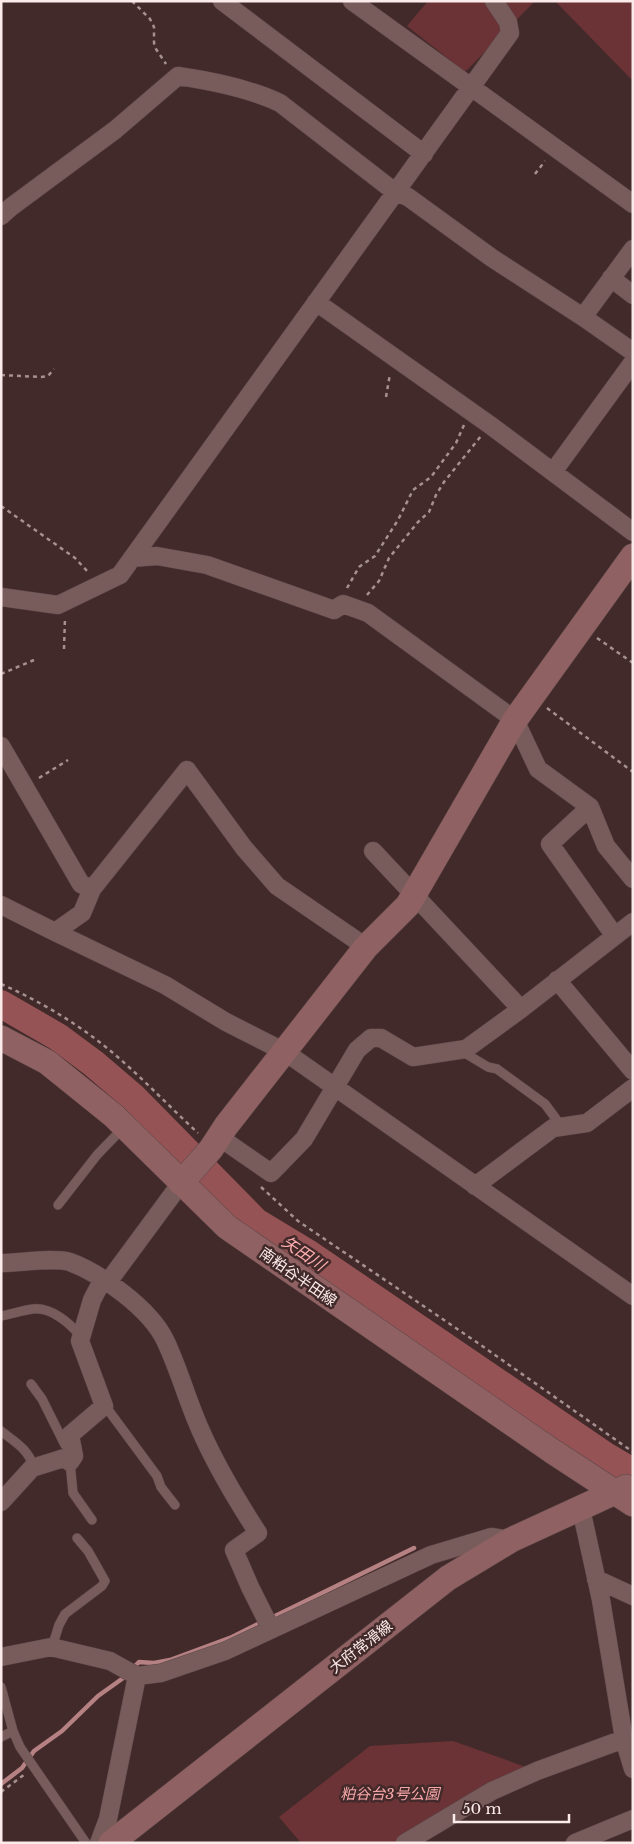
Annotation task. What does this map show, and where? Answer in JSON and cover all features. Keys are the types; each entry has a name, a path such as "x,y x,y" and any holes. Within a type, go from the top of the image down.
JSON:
{"main road":[{"path":"183,1181 214,1144 366,947 408,905 515,720 633,556"},
{"name":"南粕谷半田線","path":"1,1038 47,1062 114,1116 183,1181 227,1226 259,1250 626,1492"},
{"name":"大府常滑線","path":"111,1843 448,1578 511,1540 581,1508 626,1492"}],"street":[{"path":"222,1 424,154"},
{"path":"352,1 633,204"},
{"path":"1,597 58,606 120,576 510,33 508,22 494,1"},
{"path":"1,216 115,130 178,76 265,95 280,103 395,192 408,197 492,258 633,352"},
{"path":"583,317 633,249"},
{"path":"612,278 633,295"},
{"path":"316,302 490,425 633,532"},
{"path":"553,472 633,362"},
{"path":"132,558 157,556 208,566 334,610 350,606 368,613 515,720 538,769 590,807 606,846 633,879"},
{"path":"1,746 81,884 92,889"},
{"path":"55,932 82,913 92,889 187,770 244,848 277,886 366,947"},
{"path":"590,807 550,844 614,935"},
{"path":"373,852 521,1009"},
{"path":"1,905 165,985 226,1022 285,1052 633,1296"},
{"path":"214,1144 271,1172 304,1138 357,1050 371,1038 381,1038 413,1056 466,1049 633,922"},
{"path":"558,980 633,1070"},
{"path":"475,1186 553,1128 587,1123 633,1088"},
{"path":"1,1502 34,1467 67,1460 74,1456 70,1435 104,1406 80,1341 92,1300 105,1280 183,1181"},
{"path":"1,1264 30,1261 68,1262 105,1280 139,1305 164,1338 200,1430 229,1489 258,1532 234,1550 271,1629"},
{"path":"581,1508 596,1579 624,1739 633,1769"},
{"path":"1,1657 52,1647 110,1661 136,1676 161,1673 225,1651 431,1555 491,1537 511,1540"},
{"path":"431,1555 444,1564 448,1578"},
{"path":"596,1579 633,1596"},
{"path":"99,1843 108,1819 136,1676"},
{"path":"406,1843 492,1791 537,1771 624,1739"},
{"path":"575,1843 633,1819"}],"lane":[{"path":"466,1049 468,1055 488,1067 498,1070 545,1104 562,1127"},
{"path":"58,1205 97,1155 124,1126"},
{"path":"1,1316 33,1309 43,1310 58,1316 80,1336"},
{"path":"31,1384 42,1399 64,1440 73,1493 92,1520"},
{"path":"104,1406 157,1476 161,1487 175,1505"},
{"path":"1,1431 24,1448 30,1456 34,1467"},
{"path":"52,1647 59,1625 65,1614 102,1586 105,1581 88,1551 77,1538"},
{"path":"1,1687 13,1731 20,1747 86,1843"},
{"path":"1,1736 13,1731"}],"path":[{"path":"132,1 150,19 154,27 156,49 172,72 178,76"},
{"path":"386,397 392,361 395,357"},
{"path":"1,375 41,377 48,376 54,369"},
{"path":"471,412 456,443 431,477 413,490 398,520 375,556 359,567 344,594 350,606 380,581 389,558 418,522 429,512 444,482 490,425"},
{"path":"1,506 75,558 100,586"},
{"path":"64,649 66,602"},
{"path":"581,627 633,663"},
{"path":"1,674 34,660"},
{"path":"532,697 633,772"},
{"path":"24,786 68,760"},
{"path":"1,984 40,1003 75,1024 120,1058 208,1143 214,1144"},
{"path":"260,1187 298,1222 475,1341 633,1452"},
{"path":"1,1792 34,1768"}],"green space":[{"path":"428,1 535,1 465,72 407,26"},
{"path":"555,1 633,1 633,81"},
{"name":"粕谷台3号公園","path":"453,1741 537,1771 405,1843 301,1843 279,1817 370,1746"}],"waterway":[{"name":"矢田川","path":"1,1004 58,1037 93,1063 134,1098 256,1222 309,1254 607,1457 633,1472"},
{"path":"271,1618 414,1548"},
{"path":"133,1668 139,1662 154,1663 170,1660 232,1637 264,1621"},
{"path":"1,1784 22,1768 34,1751 62,1731 98,1696 126,1676"}]}
